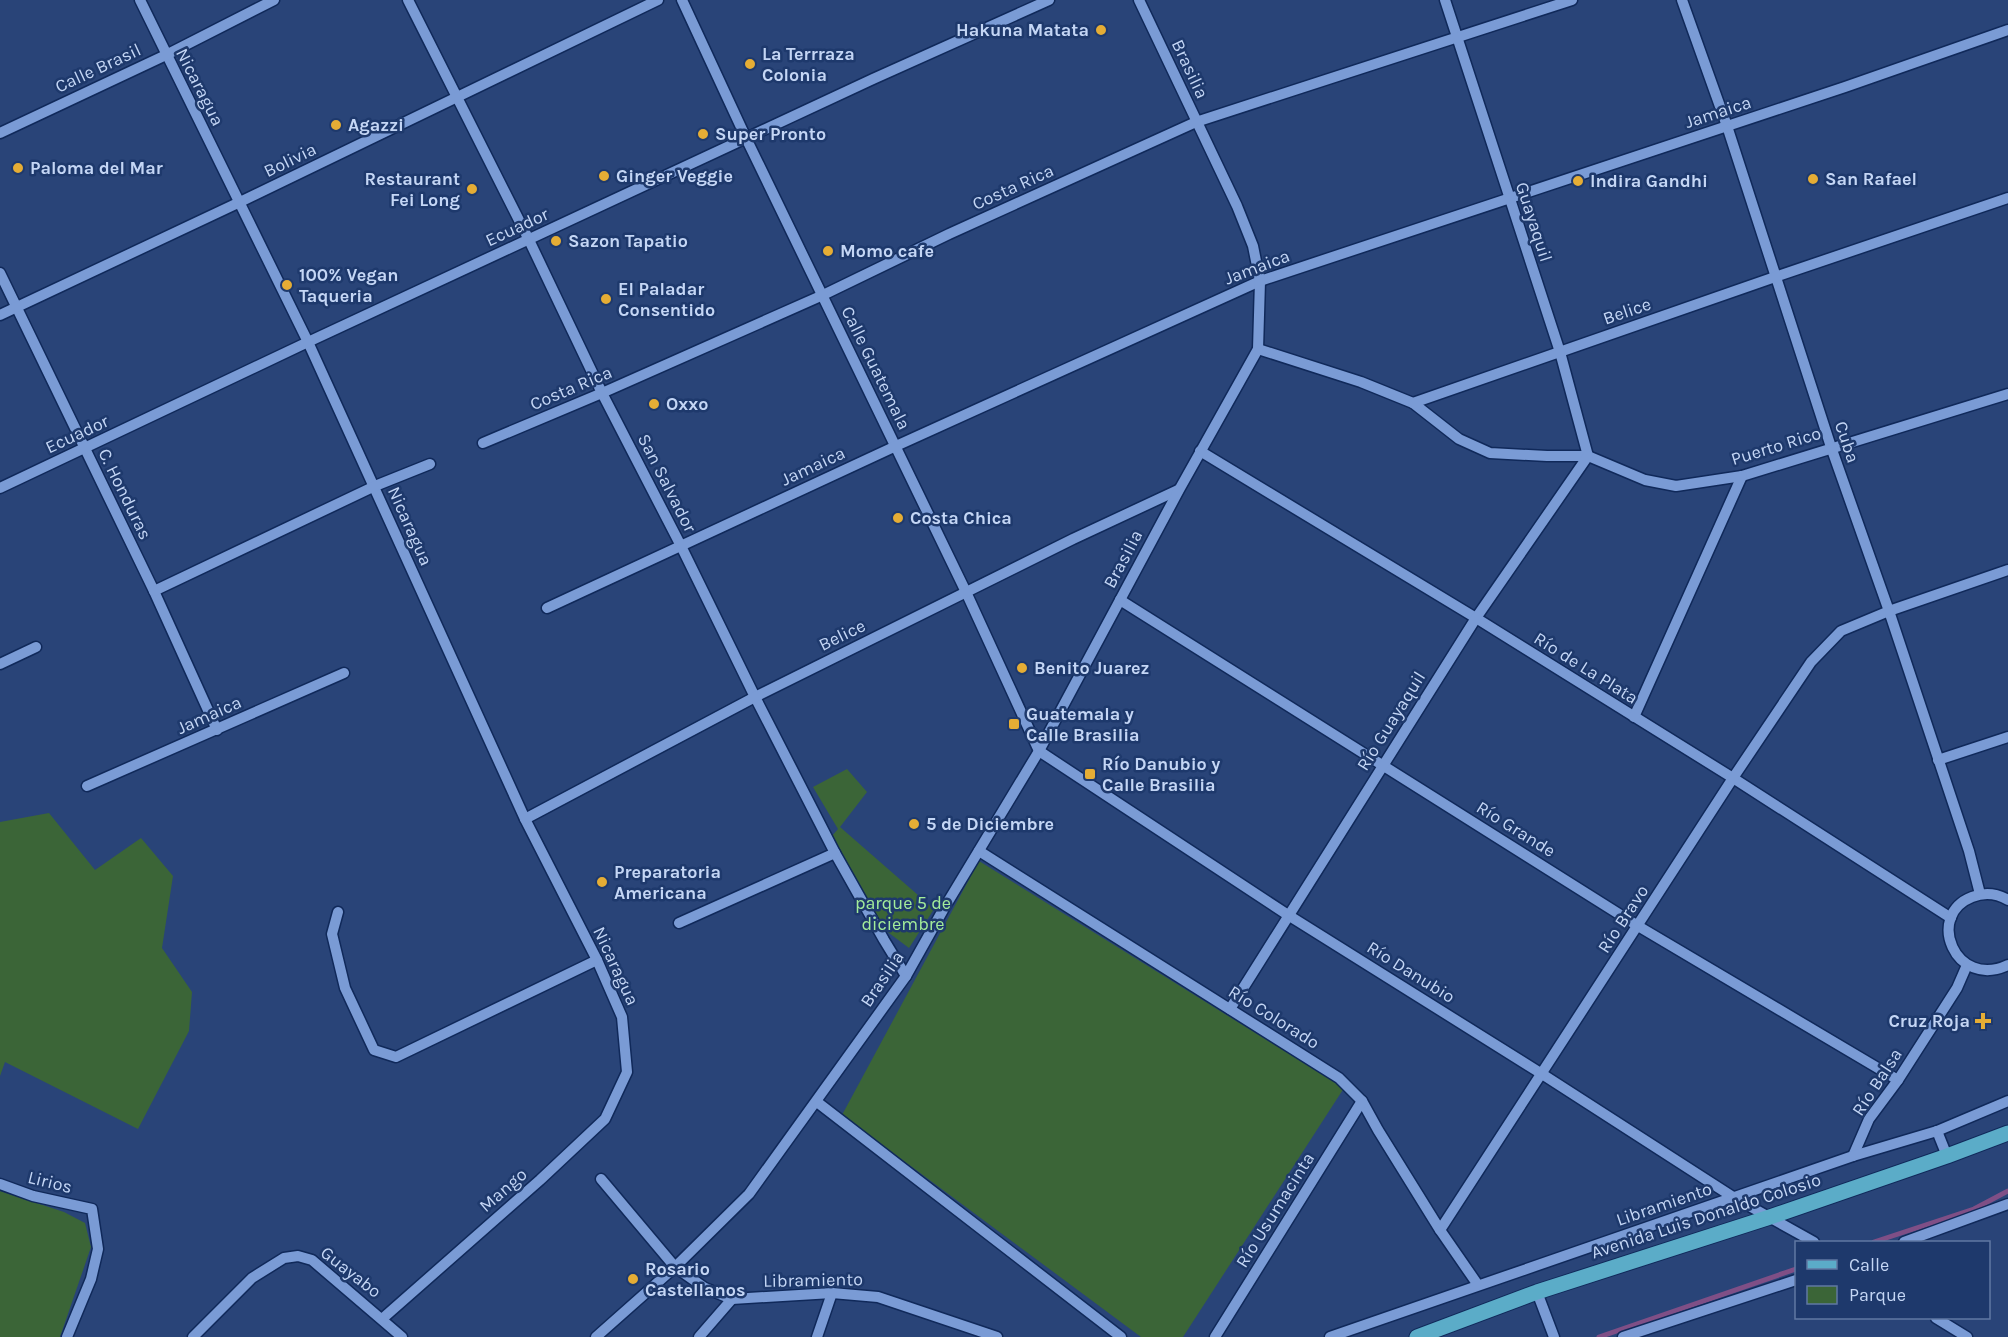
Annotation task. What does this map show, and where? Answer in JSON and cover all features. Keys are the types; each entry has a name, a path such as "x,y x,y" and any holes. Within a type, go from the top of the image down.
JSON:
{"main road":[{"name":"Avenida Luis Donaldo Colosio","path":"1417,1337 1537,1292 1767,1218 2008,1133"}],"street":[{"name":"Nicaragua","path":"140,0 308,342 525,819 597,960 622,1017 627,1072"},
{"name":"Calle Brasil","path":"0,133 274,0"},
{"name":"San Salvador","path":"408,0 754,697 835,853 906,976"},
{"name":"Bolivia","path":"0,315 658,0"},
{"name":"Calle Guatemala","path":"682,0 746,138 966,592 1039,751"},
{"name":"Ecuador","path":"0,488 746,138 1049,0"},
{"name":"Brasilia","path":"596,1337 675,1267 750,1194 906,976 1039,751 1200,451 1257,350 1260,280 1253,246 1139,0"},
{"name":"Guayaquil","path":"1445,0 1560,352 1588,456"},
{"name":"Costa Rica","path":"483,443 823,295 949,234 1196,122 1572,0"},
{"name":"Cuba","path":"1682,0 1727,126 1831,447 1889,610 1969,851 1980,894"},
{"name":"Jamaica","path":"546,608 1260,280 1727,126 2008,30"},
{"name":"Belice","path":"1413,403 2008,198"},
{"name":"C. Honduras","path":"0,273 154,591 217,730"},
{"path":"1257,350 1361,382 1413,403 1459,439 1490,453 1588,456"},
{"name":"Puerto Rico","path":"1588,456 1646,480 1676,486 1742,476 2008,394"},
{"name":"Río de La Plata","path":"1200,451 1476,618 1733,778 1951,918"},
{"name":"Río Guayaquil","path":"1230,1009 1476,618 1588,456"},
{"path":"154,591 375,486 430,464"},
{"path":"1634,717 1742,476"},
{"name":"Belice","path":"525,819 754,697 1179,490"},
{"path":"1889,610 2008,570"},
{"name":"Río Grande","path":"1120,600 1638,926 1898,1080"},
{"name":"Río Bravo","path":"1440,1230 1733,778 1811,662 1841,631 1889,610"},
{"path":"0,664 36,647"},
{"name":"Jamaica","path":"87,786 344,673"},
{"path":"1938,760 2008,737"},
{"name":"Río Danubio","path":"1039,751 1288,915 1733,1197 1810,1240"},
{"name":"Río Colorado","path":"979,851 1339,1078 1362,1101 1440,1230 1478,1285"},
{"path":"679,923 835,853"},
{"path":"2008,900 1993,894 1980,894 1968,899 1957,907 1951,918 1948,932 1950,945 1966,965 1977,970 1988,971 2008,965"},
{"path":"338,912 332,934 345,988 374,1050 396,1057 597,960"},
{"name":"Río Balsa","path":"1853,1156 1869,1119 1898,1080 1957,988 1966,965"},
{"name":"Mango","path":"382,1318 540,1180 605,1119 627,1072"},
{"name":"Río Usumacinta","path":"1215,1337 1362,1101"},
{"name":"Libramiento","path":"1330,1337 1853,1156 1937,1131 2008,1101"},
{"path":"817,1102 1121,1337"},
{"path":"1937,1131 1947,1156"},
{"name":"Libramiento","path":"602,1179 675,1267 705,1288 732,1299 832,1293 878,1297 997,1337"},
{"name":"Lirios","path":"0,1184 33,1196 92,1209 98,1249 91,1279 68,1337"},
{"path":"1907,1241 2008,1204"},
{"name":"Guayabo","path":"193,1337 252,1278 284,1258 298,1256 312,1260 402,1337"},
{"path":"1628,1336 1795,1281"},
{"path":"1537,1292 1554,1337"},
{"path":"817,1337 832,1293"},
{"path":"699,1337 732,1299"},
{"path":"1939,1319 1967,1337"}],"green space":[{"name":"parque 5 de diciembre","path":"847,769 867,792 840,827 934,909 909,948 885,930 832,836 838,829 813,787"},
{"path":"49,813 95,870 141,838 173,876 162,948 192,992 189,1031 138,1129 5,1062 0,1076 0,822"},
{"path":"979,861 1344,1088 1183,1337 1141,1337 842,1115"},
{"path":"0,1191 64,1212 85,1223 91,1247 60,1337 0,1337"}],"waterway":[{"path":"1877,1241 1974,1209 2008,1191"},
{"path":"1599,1337 1795,1269"}],"place":[{"name":"Hakuna Matata","path":"1101,30"},
{"name":"La Terrraza Colonia","path":"750,64"},
{"name":"Agazzi","path":"336,125"},
{"name":"Super Pronto","path":"703,134"},
{"name":"Paloma del Mar","path":"18,168"},
{"name":"Ginger Veggie","path":"604,176"},
{"name":"San Rafael","path":"1813,179"},
{"name":"Indira Gandhi","path":"1578,181"},
{"name":"Restaurant Fei Long","path":"472,189"},
{"name":"Sazon Tapatio","path":"556,241"},
{"name":"Momo cafe","path":"828,251"},
{"name":"100% Vegan Taqueria","path":"287,285"},
{"name":"El Paladar Consentido","path":"606,299"},
{"name":"Oxxo","path":"654,404"},
{"name":"Costa Chica","path":"898,518"},
{"name":"Benito Juarez","path":"1022,668"},
{"name":"Guatemala y Calle Brasilia","path":"1014,724"},
{"name":"Río Danubio y Calle Brasilia","path":"1090,774"},
{"name":"5 de Diciembre","path":"914,824"},
{"name":"Preparatoria Americana","path":"602,882"},
{"name":"Cruz Roja","path":"1983,1021"},
{"name":"Rosario Castellanos","path":"633,1279"}]}
